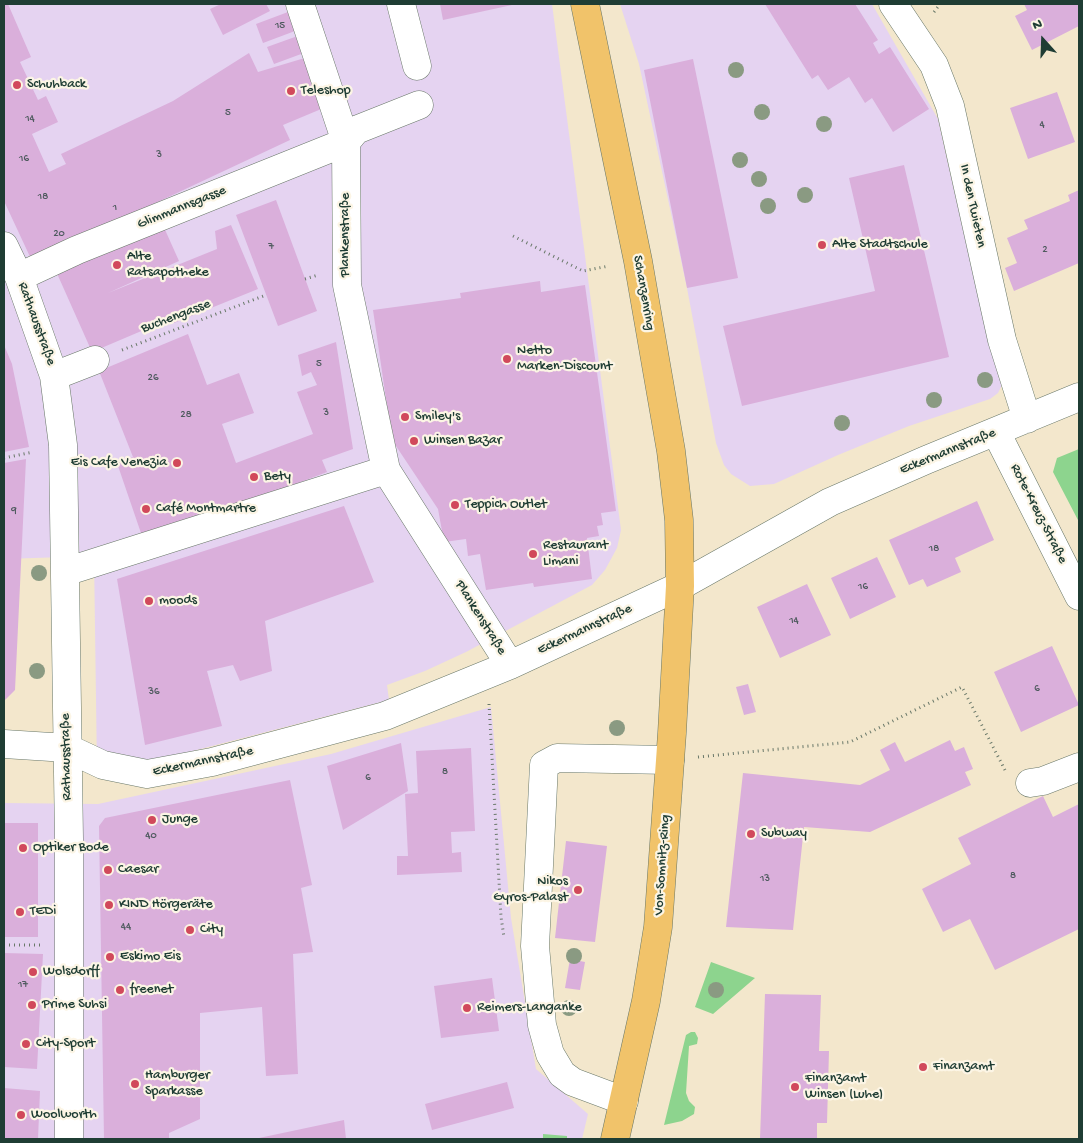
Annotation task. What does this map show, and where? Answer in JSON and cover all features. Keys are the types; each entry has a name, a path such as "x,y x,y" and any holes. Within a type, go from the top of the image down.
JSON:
{"main road":[{"name":"Schanzenring","path":"584,4 638,261 671,451 679,520 680,586"},
{"name":"Von-Somnitz-Ring","path":"615,1139 646,1001 658,927 680,586"}],"street":[{"name":"Plankenstraße","path":"300,4 346,142 346,285 386,470 510,665"},
{"path":"401,4 417,66"},
{"name":"In den Twieten","path":"893,4 934,65 950,106 1002,340 1027,419"},
{"name":"Glimmannsgasse","path":"19,277 77,250 346,142 356,130 419,105"},
{"name":"Rathausstraße","path":"4,246 19,277 54,376 63,445 69,945 69,1139"},
{"name":"Rathausstraße","path":"54,376 95,360"},
{"name":"Eckermannstraße","path":"67,748 103,765 148,774 212,762 385,716 510,665 680,586 830,502 1079,397"},
{"name":"Rote-Kreuz-Straße","path":"996,432 1079,596"},
{"path":"65,572 386,470"},
{"path":"4,744 67,748"},
{"path":"624,1101 573,1082 562,1074 555,1066 550,1054 542,1025 535,946 544,765 557,758 670,760"},
{"path":"1030,783 1043,781 1079,768"}],"path":[{"path":"513,236 582,272 638,261"},
{"path":"305,279 314,276"},
{"name":"Buchengasse","path":"95,360 266,295"},
{"path":"670,760 850,742 962,687 1015,790 1030,783"},
{"path":"4,945 69,945"}],"shaded area":[{"path":"4,4 552,4 621,530 617,548 605,570 592,585 466,652 425,671 387,685 389,700 162,759 97,770 94,556 4,559"},
{"name":"Alte Stadtschule","path":"620,4 872,4 938,119 989,344 1002,385 998,393 990,399 909,426 774,484 750,486 731,474 724,465 716,443 687,288 639,64"},
{"path":"491,707 511,918 536,1069 588,1114 582,1139 4,1139 4,803 98,804 331,754"}],"green space":[{"path":"1079,449 1079,522 1053,472 1057,458"},
{"path":"711,962 755,978 713,1014 695,1007"},
{"path":"695,1032 698,1038 697,1044 689,1046 686,1093 689,1101 695,1107 694,1114 682,1121 664,1125 686,1035"},
{"path":"543,1134 567,1136 567,1139 543,1139"}],"building":[{"path":"4,4 8,4 31,57 20,62 38,100 46,96 58,122 32,134 49,172 66,164 61,154 173,101 249,53 258,72 308,57 326,107 283,125 290,140 32,261 4,201"},
{"path":"221,4 266,4 270,11 223,35 210,9"},
{"path":"440,4 511,4 512,5 443,20"},
{"path":"765,4 855,4 878,40 873,43 879,54 890,47 929,109 893,132 872,98 865,103 849,77 828,90 818,75 812,79"},
{"path":"1024,4 1079,4 1079,26 1032,50 1015,16 1027,10"},
{"path":"296,9 303,28 263,43 256,24"},
{"path":"306,33 312,50 274,64 267,47"},
{"path":"693,59 738,278 687,288 644,70"},
{"path":"1057,92 1075,142 1028,159 1010,108"},
{"path":"904,165 949,357 742,406 723,326 875,291 849,178"},
{"path":"1079,190 1079,263 1014,291 1005,268 1017,263 1007,238 1028,229 1024,220 1070,201 1068,195"},
{"path":"276,200 317,311 278,326 236,215"},
{"path":"162,223 179,261 108,293 217,249 215,231 231,225 258,289 174,323 172,318 92,352 55,269"},
{"path":"540,281 541,292 585,285 616,511 601,513 603,525 597,526 599,536 587,538 592,579 534,587 533,583 486,590 480,554 468,556 466,539 444,542 438,509 392,440 373,310 461,298 460,293"},
{"path":"188,334 207,385 239,373 254,413 222,424 236,463 313,434 297,392 317,385 311,372 302,376 298,355 336,342 353,449 322,460 327,472 212,516 142,536 117,463 133,457 99,371"},
{"path":"4,345 12,364 29,447 4,452"},
{"path":"26,459 15,690 4,701 4,463"},
{"path":"977,501 994,540 955,558 961,572 927,587 923,579 909,585 889,540"},
{"path":"344,506 374,582 265,621 272,671 240,681 233,665 207,671 222,726 145,745 117,579"},
{"path":"877,557 896,597 850,619 831,578"},
{"path":"807,584 831,635 780,658 757,607"},
{"path":"1052,646 1079,705 1021,732 994,672"},
{"path":"748,684 756,712 744,715 736,687"},
{"path":"950,740 955,751 964,747 973,769 965,772 971,785 870,832 804,827 793,930 726,927 743,773 860,785 890,770 880,750 895,742 905,762"},
{"path":"401,743 408,791 343,830 327,766"},
{"path":"471,748 475,831 451,832 452,853 461,852 462,872 397,875 397,856 408,856 405,794 418,793 416,751"},
{"path":"290,780 312,885 301,888 313,952 293,954 298,1074 266,1076 262,1007 200,1013 200,1119 169,1133 169,1139 104,1139 99,826 105,818"},
{"path":"1043,796 1053,817 1079,804 1079,929 995,970 970,919 943,932 922,889 971,864 958,838"},
{"path":"4,823 38,823 38,937 4,937"},
{"path":"566,841 607,846 595,942 555,938"},
{"path":"4,953 43,954 37,1069 4,1067"},
{"path":"570,959 585,962 580,990 565,988"},
{"name":"Reimers-Langanke","path":"492,978 499,1031 441,1038 434,986"},
{"name":"Finanzamt Winsen (Luhe)","path":"765,994 821,995 819,1051 829,1051 827,1123 817,1123 817,1139 760,1139"},
{"path":"507,1082 514,1108 432,1130 425,1104"},
{"name":"Woolworth","path":"4,1088 40,1091 38,1139 4,1139"},
{"path":"344,1120 346,1139 259,1139 259,1138"}],"place":[{"name":"Schuhback","path":"17,85"},
{"name":"Teleshop","path":"291,91"},
{"name":"Alte Stadtschule","path":"822,245"},
{"name":"Alte Ratsapotheke","path":"117,265"},
{"name":"Netto Marken-Discount","path":"507,359"},
{"name":"Smiley's","path":"405,417"},
{"name":"Winsen Bazar","path":"414,441"},
{"name":"Eis Cafe Venezia","path":"177,463"},
{"name":"Bety","path":"254,477"},
{"name":"Teppich Outlet","path":"455,505"},
{"name":"Café Montmartre","path":"146,509"},
{"name":"Restaurant Limani","path":"533,554"},
{"name":"moods","path":"149,601"},
{"name":"Junge","path":"152,820"},
{"name":"Subway","path":"751,834"},
{"name":"Optiker Bode","path":"23,848"},
{"name":"Caesar","path":"108,870"},
{"name":"Nikos Gyros-Palast","path":"578,890"},
{"name":"KIND Hörgeräte","path":"109,905"},
{"name":"TEDi","path":"20,912"},
{"name":"City","path":"190,930"},
{"name":"Eskimo Eis","path":"110,957"},
{"name":"Wolsdorff","path":"33,972"},
{"name":"freenet","path":"120,990"},
{"name":"Prime Suhsi","path":"32,1005"},
{"name":"Reimers-Langanke","path":"467,1008"},
{"name":"City-Sport","path":"26,1044"},
{"name":"Finanzamt","path":"923,1067"},
{"name":"Hamburger Sparkasse","path":"135,1084"},
{"name":"Finanzamt Winsen (Luhe)","path":"795,1087"},
{"name":"Woolworth","path":"21,1115"}]}
